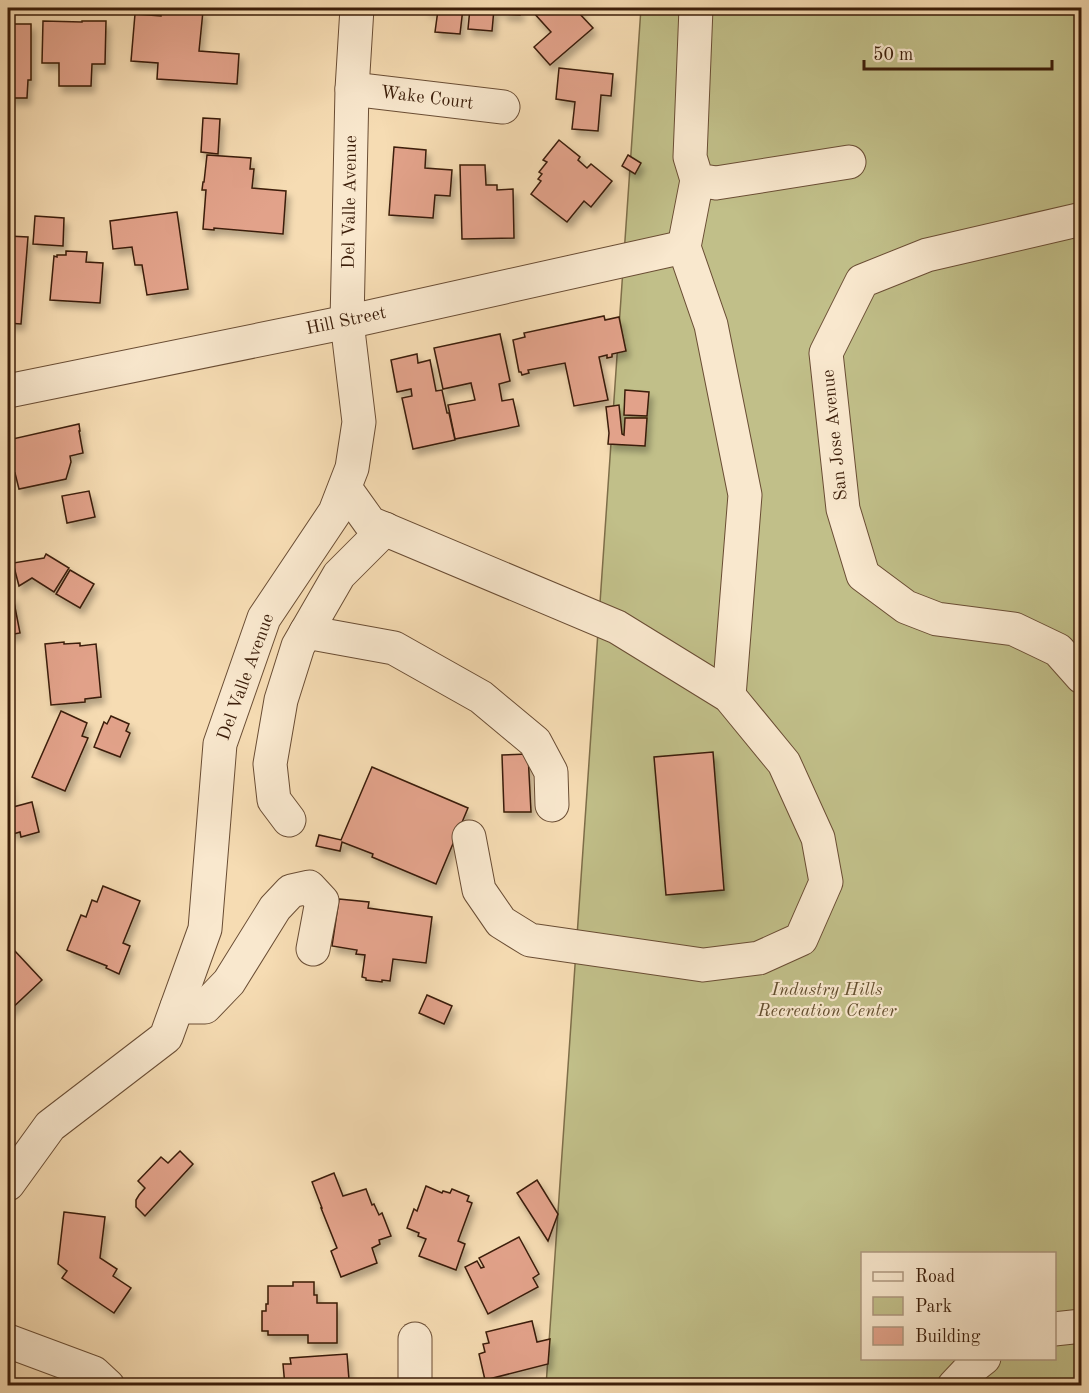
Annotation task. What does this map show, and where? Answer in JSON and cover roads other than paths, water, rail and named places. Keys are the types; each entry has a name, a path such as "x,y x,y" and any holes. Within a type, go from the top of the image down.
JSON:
{"street":[{"name":"Del Valle Avenue","path":"8,1184 51,1126 166,1037 205,929 220,744 264,618 335,512 352,468 359,422 347,322 352,89 357,8"},
{"path":"696,8 690,157 697,180 684,247 711,325 746,495 729,696"},
{"name":"Wake Court","path":"352,89 503,107"},
{"path":"697,180 716,183 849,162"},
{"name":"San Jose Avenue","path":"1082,219 927,255 862,281 826,353 843,509 863,575 906,607 937,618 1014,629 1058,650 1082,676"},
{"name":"Hill Street","path":"8,392 347,322 684,247"},
{"path":"345,488 370,523 617,627 729,696 784,763 818,838 826,882 801,939 759,958 703,964 530,940 501,922 479,890 469,837"},
{"path":"289,820 274,800 270,764 281,700 298,646 339,575 385,529"},
{"path":"306,632 394,648 481,697 536,742 551,772 552,805"},
{"path":"177,1007 205,1007 229,982 275,908 291,891 309,887 322,901 313,949"},
{"path":"1056,1329 1082,1326"},
{"path":"415,1338 415,1386"},
{"path":"8,1341 94,1373 108,1386"},
{"path":"954,1386 970,1369 983,1360"}],"park label":[{"name":"Industry Hills Recreation Center","path":"827,1000"}]}
